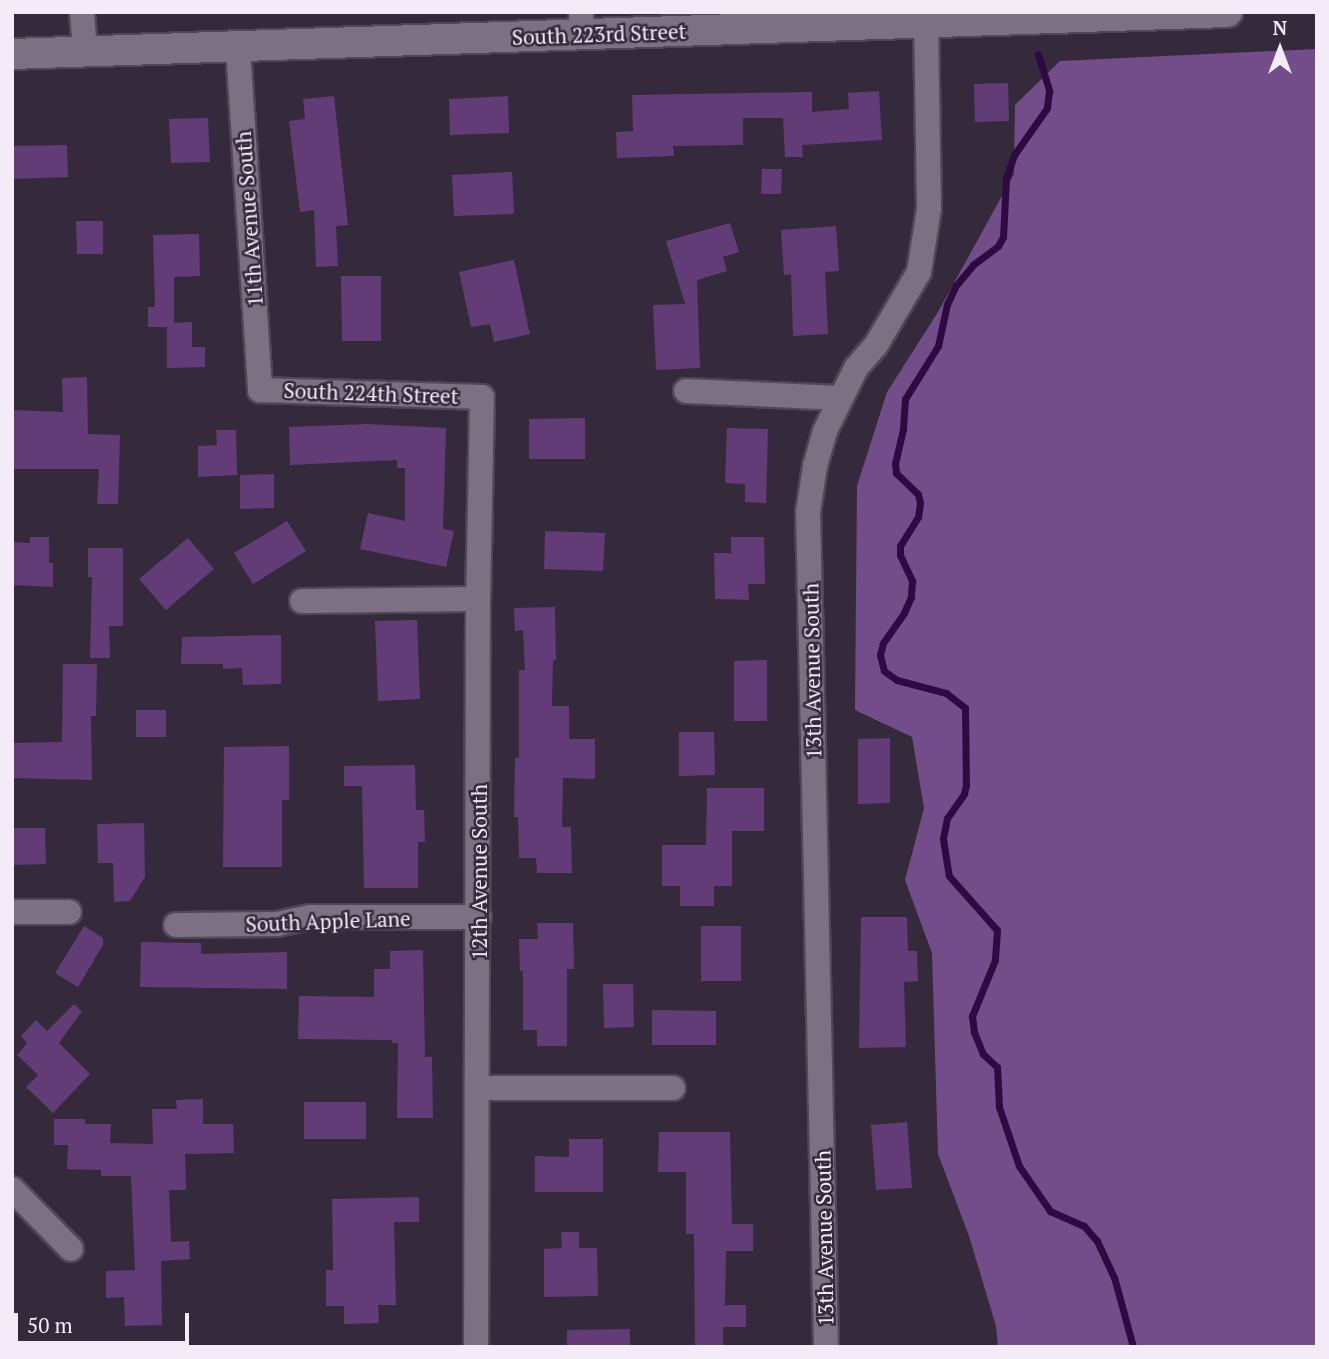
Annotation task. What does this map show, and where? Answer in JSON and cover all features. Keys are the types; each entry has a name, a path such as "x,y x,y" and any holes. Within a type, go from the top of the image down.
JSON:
{"street":[{"path":"82,12 85,52"},
{"name":"South 223rd Street","path":"12,54 238,48 582,23 926,25 1227,12"},
{"name":"13th Avenue South","path":"826,1347 808,512 815,467 825,431 856,368 906,299 919,272 926,244 929,209 926,25"},
{"name":"11th Avenue South","path":"238,48 260,390"},
{"name":"South 224th Street","path":"260,390 482,397"},
{"path":"687,391 840,398"},
{"name":"12th Avenue South","path":"476,1347 480,917 478,599 482,397"},
{"path":"302,601 478,599"},
{"path":"12,912 69,912"},
{"name":"South Apple Lane","path":"176,925 277,924 310,918 480,917"},
{"path":"478,1088 673,1088"},
{"path":"12,1189 71,1249"}],"shaded area":[{"path":"1317,49 1317,1347 998,1347 996,1326 969,1236 938,1154 932,953 905,880 924,808 912,737 855,710 857,486 887,392 938,312 1014,174 1015,105 1060,61"}],"building":[{"path":"1008,83 1009,121 975,122 974,84"},
{"path":"879,91 882,140 802,145 803,157 785,157 783,118 743,118 743,145 673,146 674,156 617,158 616,132 633,131 632,95 812,92 812,112 849,109 848,93"},
{"path":"334,96 348,225 336,226 338,266 316,267 314,210 300,212 289,121 305,119 303,99"},
{"path":"508,96 509,133 450,135 449,99"},
{"path":"208,118 210,162 171,163 169,119"},
{"path":"67,145 68,177 12,179 12,146"},
{"path":"762,169 782,169 781,194 761,194"},
{"path":"512,172 514,214 454,216 452,175"},
{"path":"76,221 103,221 103,254 77,254"},
{"path":"730,223 739,252 723,257 727,271 697,280 700,368 656,370 653,305 685,304 666,241"},
{"path":"836,226 839,271 825,272 828,334 793,336 791,274 784,275 781,230"},
{"path":"199,234 200,276 174,277 174,323 192,322 192,347 205,347 205,367 167,368 167,327 148,327 148,307 155,307 153,235"},
{"path":"514,260 530,334 494,342 490,324 471,327 459,272"},
{"path":"341,276 381,276 381,341 342,341"},
{"path":"87,377 88,434 120,435 118,504 97,504 99,469 12,469 12,410 63,412 62,378"},
{"path":"585,418 585,459 529,459 529,419"},
{"path":"367,424 446,428 443,529 454,531 446,567 360,549 368,513 405,521 405,468 397,468 397,460 290,465 289,427"},
{"path":"727,428 768,429 766,503 745,502 745,484 725,483"},
{"path":"216,430 236,430 237,475 198,477 198,446 217,445"},
{"path":"274,474 274,508 240,509 240,475"},
{"path":"287,521 306,551 253,584 234,553"},
{"path":"545,531 605,533 603,571 544,569"},
{"path":"30,537 49,537 53,587 12,585 12,542 30,543"},
{"path":"731,537 764,537 765,584 748,584 749,600 715,599 714,553 731,553"},
{"path":"188,538 214,569 166,610 139,579"},
{"path":"88,548 123,548 123,626 109,626 110,658 90,658 92,577 88,577"},
{"path":"555,607 556,660 553,660 552,706 569,706 569,739 595,739 595,779 563,778 562,827 571,827 572,873 537,873 536,858 519,858 518,817 514,817 515,758 519,758 519,670 525,670 523,630 515,631 514,608"},
{"path":"417,620 420,699 378,701 375,621"},
{"path":"281,635 281,684 243,685 242,668 223,669 223,664 181,664 182,637"},
{"path":"767,660 767,721 734,721 734,661"},
{"path":"63,664 97,664 96,716 91,716 92,780 12,778 12,743 62,742"},
{"path":"136,710 166,710 166,737 136,737"},
{"path":"679,732 714,732 715,775 679,776"},
{"path":"890,738 890,803 858,804 858,739"},
{"path":"289,746 289,800 282,800 282,867 223,867 224,747"},
{"path":"415,765 416,810 424,810 425,842 418,842 418,888 364,888 362,786 344,786 344,766"},
{"path":"707,788 764,788 764,831 732,831 732,886 714,886 714,906 680,906 680,886 662,886 662,845 706,845"},
{"path":"144,823 145,877 130,901 114,902 113,863 98,863 97,824"},
{"path":"12,828 45,828 46,864 12,865"},
{"path":"861,917 907,917 908,951 917,951 918,981 904,982 906,1047 859,1048"},
{"path":"537,923 573,923 574,969 567,969 567,1046 537,1046 537,1030 523,1030 523,971 520,971 519,939 538,939"},
{"path":"84,926 103,938 103,945 78,987 55,973"},
{"path":"701,926 741,926 741,981 701,981"},
{"path":"141,942 201,943 201,954 287,952 287,989 140,987"},
{"path":"423,950 425,1057 432,1057 433,1118 397,1118 398,1043 392,1043 392,1040 298,1039 299,996 374,997 374,969 390,969 390,951"},
{"path":"603,984 633,984 634,1027 604,1028"},
{"path":"74,1004 82,1011 59,1043 90,1074 53,1113 26,1087 38,1075 17,1055 27,1043 21,1036 36,1020 47,1031"},
{"path":"652,1010 716,1011 716,1045 652,1045"},
{"path":"203,1099 203,1124 233,1124 234,1153 185,1154 186,1190 169,1190 171,1242 189,1241 190,1259 161,1261 162,1325 125,1326 124,1297 106,1298 106,1271 135,1270 131,1176 101,1176 101,1170 67,1169 68,1145 54,1145 54,1119 85,1119 85,1124 111,1124 110,1143 153,1144 152,1109 177,1109 176,1100"},
{"path":"304,1102 366,1102 366,1139 304,1139"},
{"path":"907,1122 912,1188 876,1190 871,1125"},
{"path":"659,1132 730,1132 732,1224 753,1224 753,1251 726,1251 725,1305 746,1305 746,1327 723,1327 723,1347 695,1347 694,1234 686,1234 686,1172 658,1172"},
{"path":"569,1139 603,1139 603,1192 535,1192 535,1156 569,1157"},
{"path":"419,1197 419,1222 394,1222 396,1305 378,1305 379,1323 344,1324 344,1306 326,1306 326,1270 333,1270 332,1199"},
{"path":"561,1232 579,1232 579,1248 597,1248 598,1296 544,1297 544,1249 562,1248"},
{"path":"630,1329 630,1347 567,1347 567,1330"}],"waterway":[{"path":"1038,54 1049,91 1047,108 1014,155 1006,178 1003,237 998,246 973,265 956,285 947,304 938,346 905,399 903,429 895,463 896,473 918,494 920,503 918,517 900,546 900,555 912,581 911,597 904,613 883,643 880,655 884,671 897,680 946,693 965,708 966,785 964,794 947,818 943,839 949,876 997,930 995,960 972,1016 974,1032 983,1054 997,1067 999,1107 1019,1166 1050,1211 1084,1226 1097,1241 1114,1277 1133,1347"}]}
